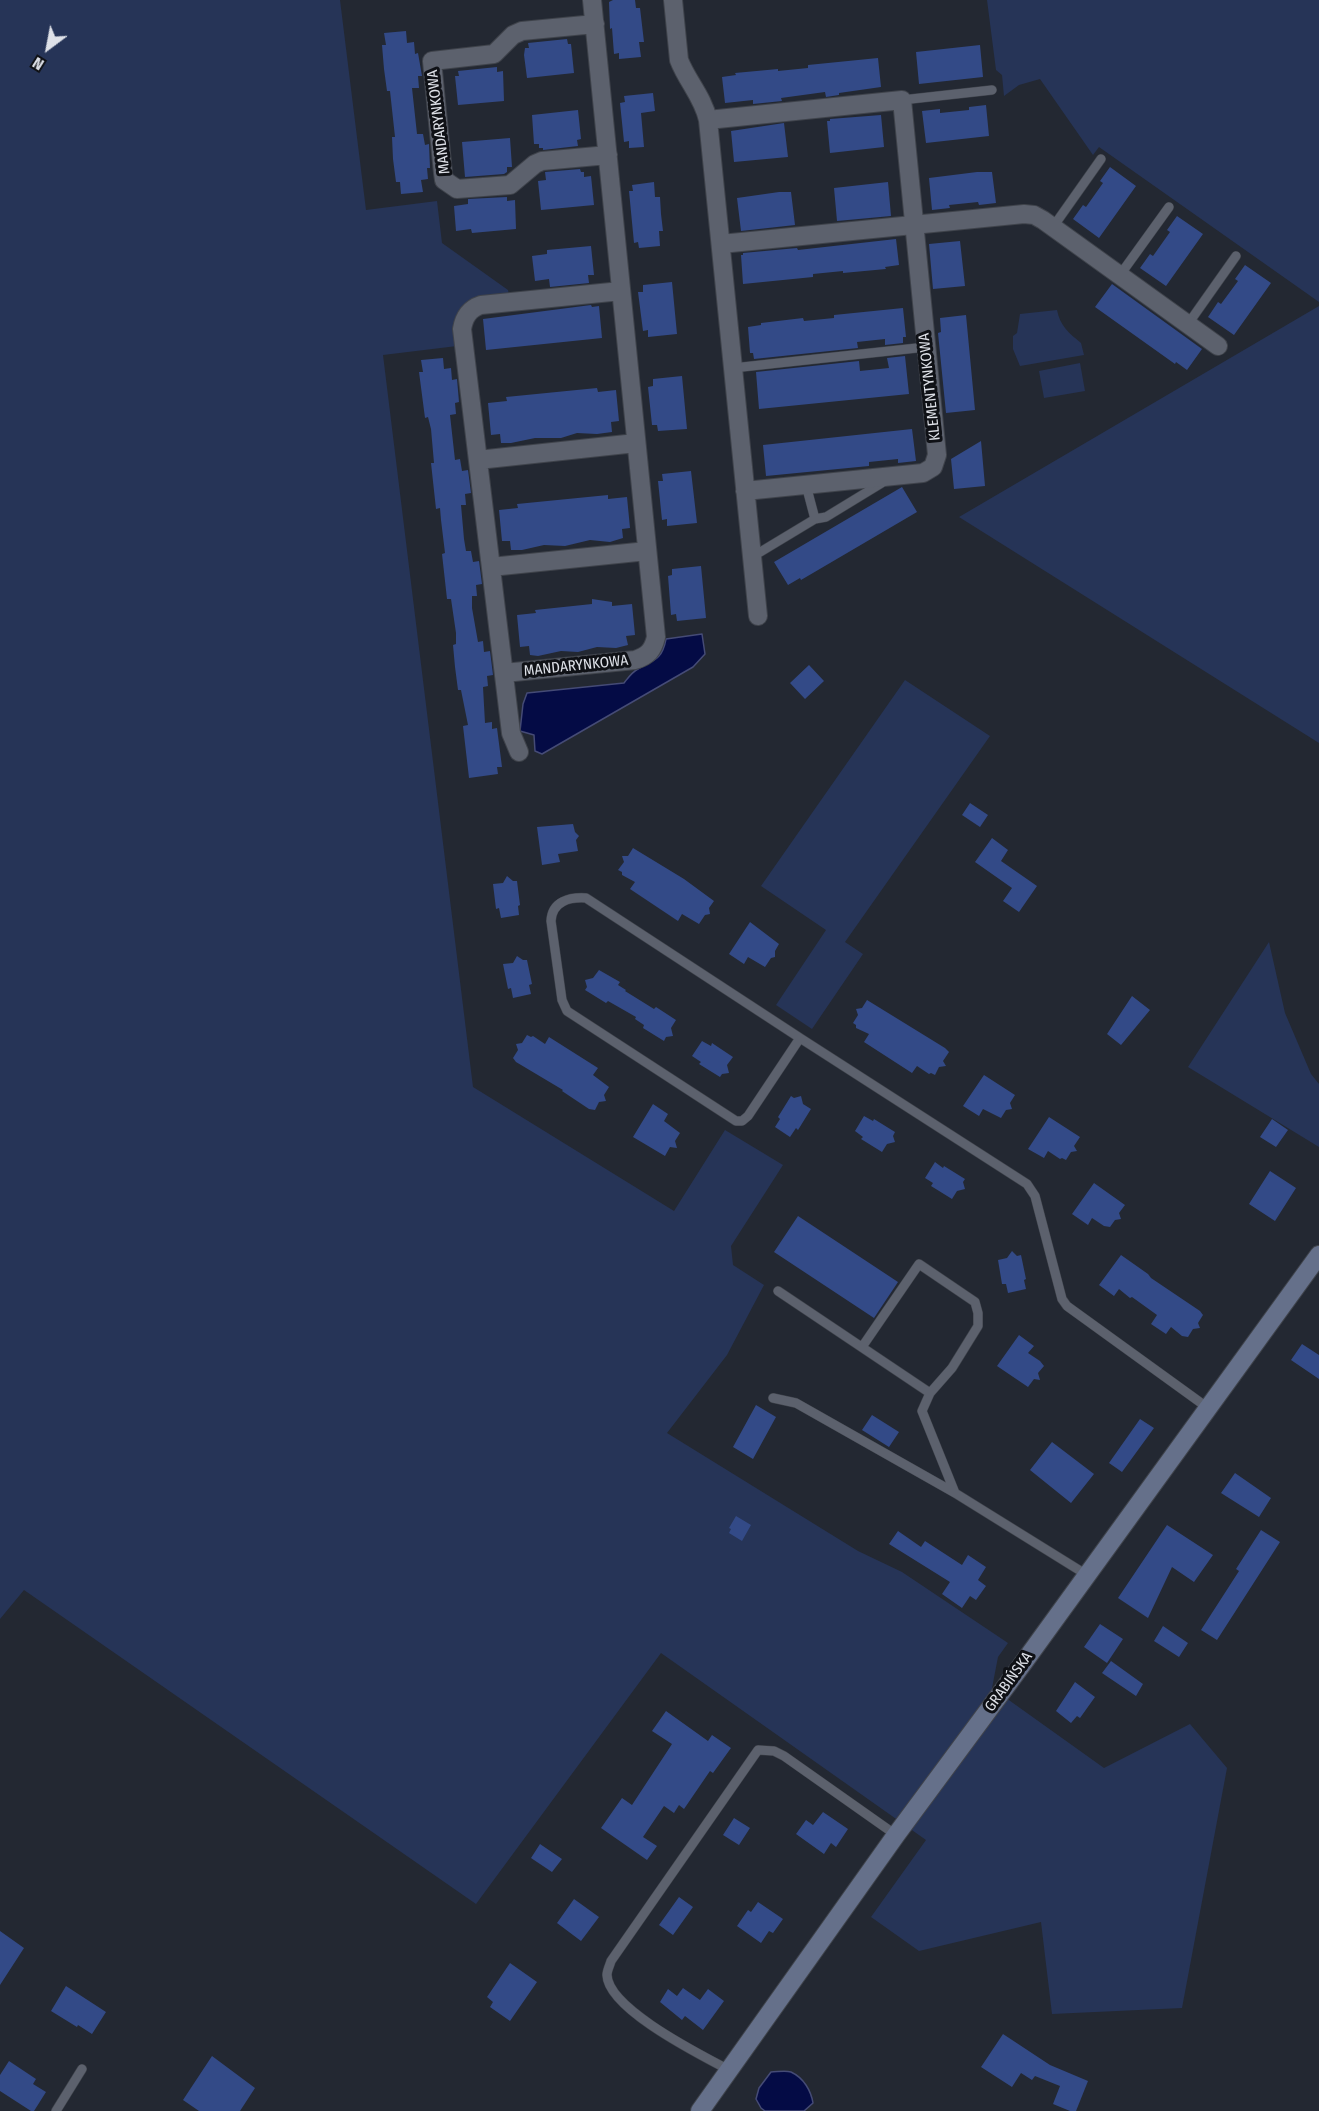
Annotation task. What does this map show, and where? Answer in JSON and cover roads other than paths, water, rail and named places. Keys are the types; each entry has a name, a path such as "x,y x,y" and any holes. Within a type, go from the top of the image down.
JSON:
{"street":[{"name":"MANDARYNKOWA","path":"504,673 635,660 649,653 656,637 592,0"},
{"path":"673,0 679,60 702,101 708,120 758,616"},
{"name":"MANDARYNKOWA","path":"595,24 522,31 513,35 494,54 432,61 442,173 444,180 450,186 466,190 510,185 542,161 608,155"},
{"path":"708,120 902,100"},
{"name":"KLEMENTYNKOWA","path":"745,491 923,473 936,461 902,100"},
{"path":"721,244 914,224 1034,215 1218,346"},
{"name":"MANDARYNKOWA","path":"519,752 511,733 462,329 466,315 481,305 621,291"},
{"path":"478,460 636,443"},
{"path":"491,567 647,551"},
{"name":"GRABIŃSKA","path":"700,2111 896,1835 1319,1255"}],"lane":[{"path":"902,100 992,90"},
{"path":"1053,227 1101,159"},
{"path":"1120,275 1169,207"},
{"path":"1188,324 1236,256"},
{"path":"733,368 926,347"},
{"path":"752,557 815,519 825,517 895,476"},
{"path":"806,485 815,519"},
{"path":"800,1038 748,1116 742,1121 736,1121 567,1011 562,1000 551,921 554,910 565,900 574,897 586,898 1027,1184 1035,1196 1061,1295 1067,1306 1208,1408"},
{"path":"862,1347 919,1264 975,1302 978,1326 952,1368 930,1394 922,1412 955,1493"},
{"path":"778,1291 930,1394"},
{"path":"773,1398 796,1403 955,1493 1087,1575"},
{"path":"729,2070 657,2030 630,2009 611,1986 607,1975 610,1961 758,1750 774,1751 784,1756 896,1835"},
{"path":"56,2111 82,2069"}]}
